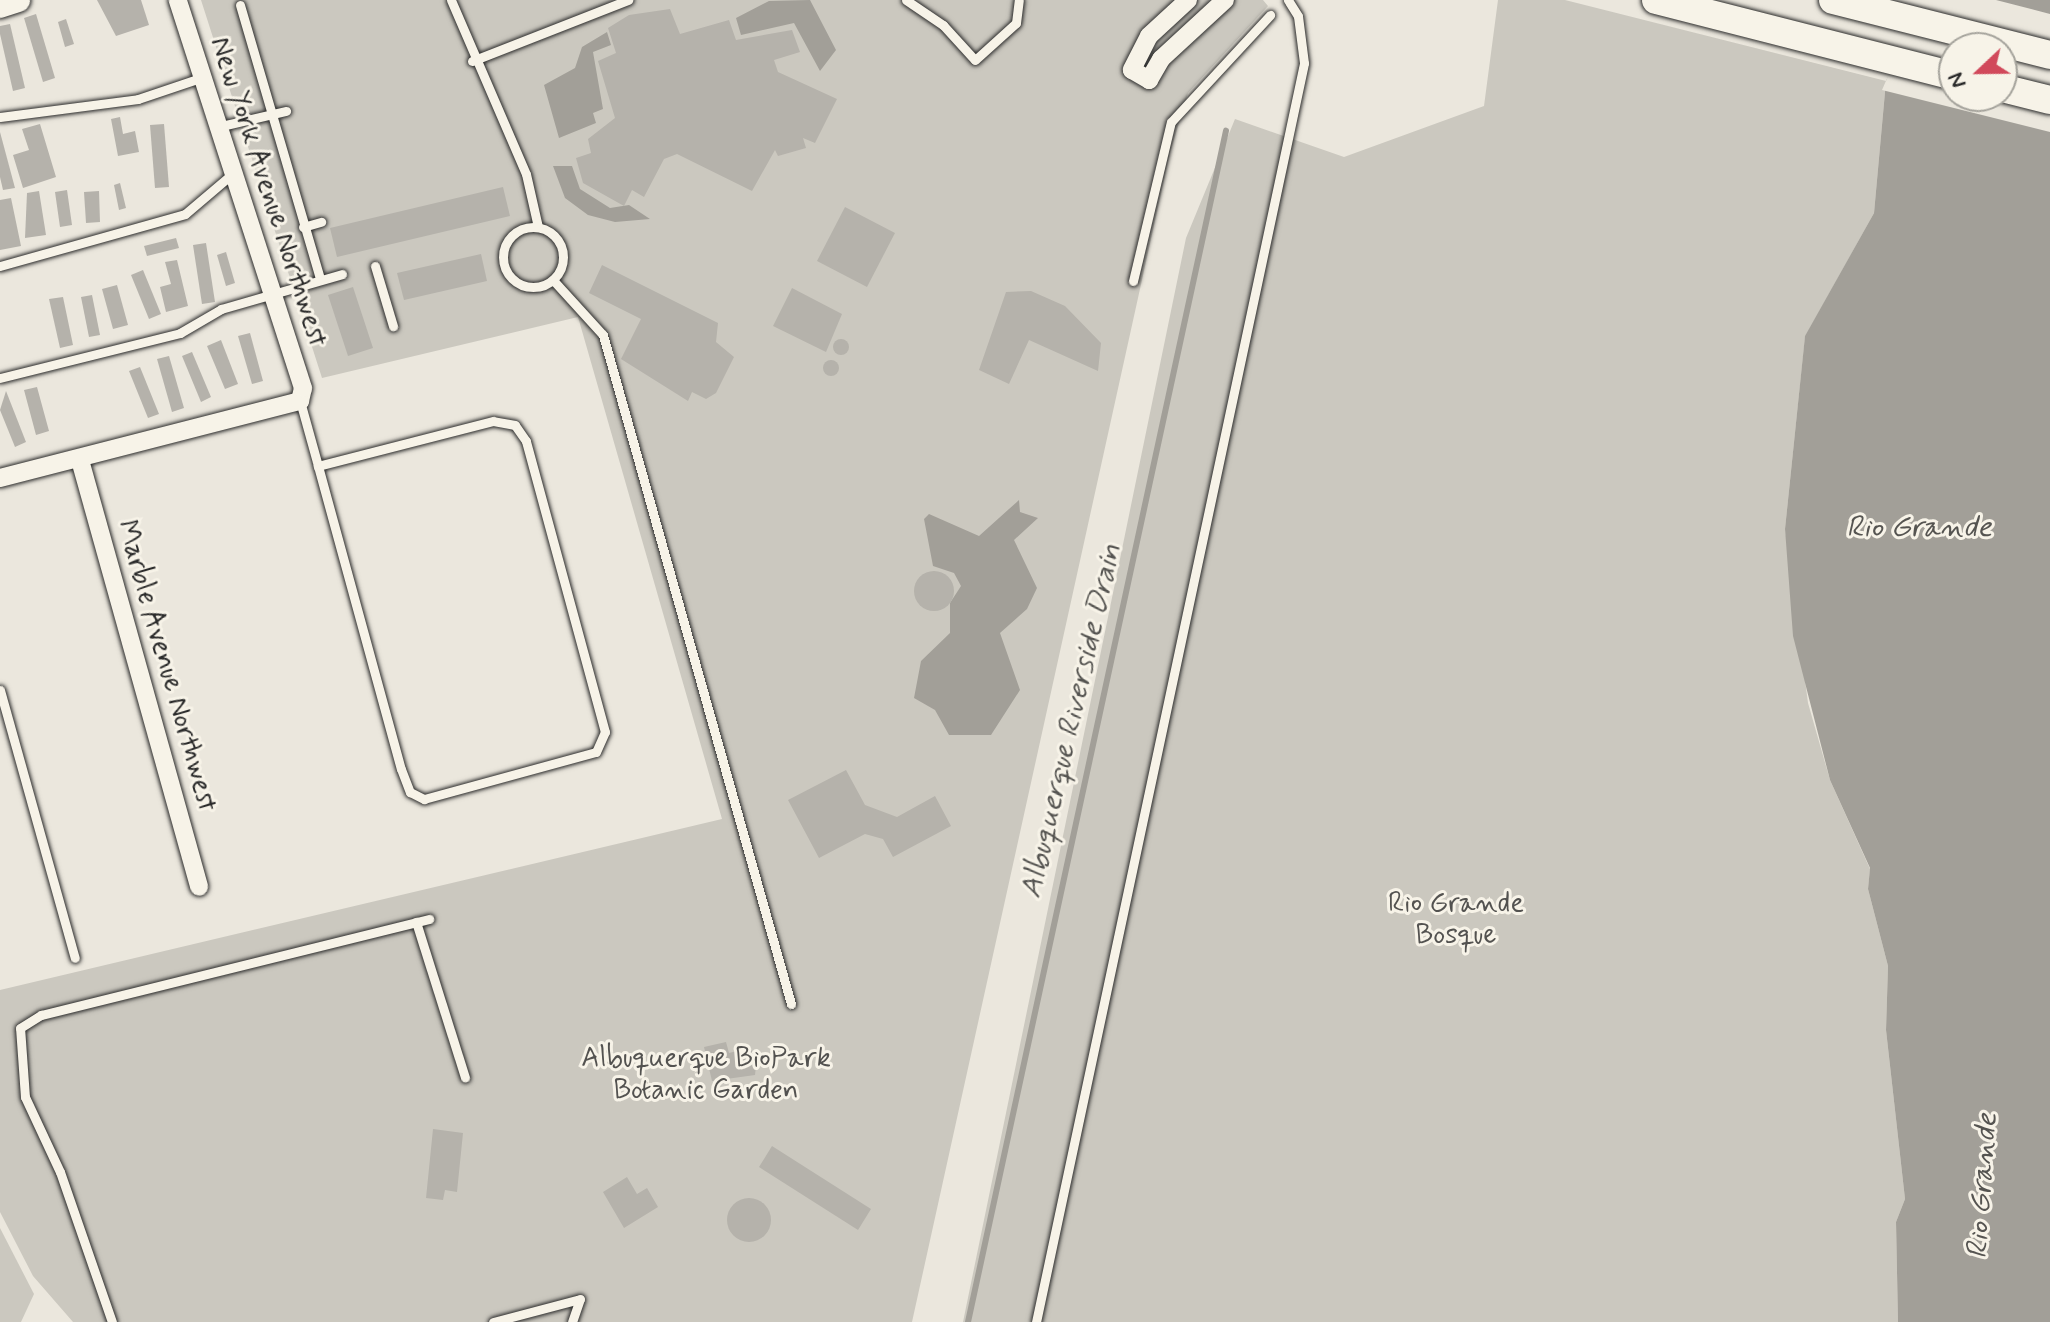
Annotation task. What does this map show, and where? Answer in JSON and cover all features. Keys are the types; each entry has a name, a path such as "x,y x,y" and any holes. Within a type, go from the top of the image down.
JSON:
{"main road":[{"path":"1656,0 1938,72"},
{"path":"1833,0 2050,55"},
{"path":"2018,92 2050,100"}],"street":[{"path":"0,6 18,0"},
{"name":"New York Avenue Northwest","path":"178,0 200,78 303,388 300,401"},
{"path":"1188,0 1149,36 1132,70 1149,80 1161,59 1225,0"},
{"path":"0,478 80,460 300,401"},
{"name":"Marble Avenue Northwest","path":"80,460 199,887"}],"lane":[{"path":"451,0 472,61 526,174 538,227 563,249 553,280"},
{"path":"472,61 628,0"},
{"path":"906,0 943,25 975,60 1016,23 1019,0"},
{"path":"1036,1322 1304,63 1298,16 1288,0"},
{"path":"240,5 269,116 320,279"},
{"path":"1133,281 1156,161 1171,122 1270,15"},
{"path":"0,117 138,99 200,78"},
{"path":"217,127 286,111"},
{"path":"0,266 185,214 232,174"},
{"path":"303,227 321,222"},
{"path":"538,227 510,238 505,267 527,287 553,280"},
{"path":"375,266 393,326"},
{"path":"0,378 180,333 272,294 342,274"},
{"path":"553,280 603,335 791,1004"},
{"path":"300,401 318,466 410,792 424,799 596,752 605,732 526,441 515,425 493,421 318,466"},
{"path":"0,690 75,958"},
{"path":"112,1322 25,1097 20,1028 41,1015 429,919"},
{"path":"416,922 465,1077"},
{"path":"493,1322 580,1299 572,1322"}],"green space":[{"name":"Albuquerque BioPark Botanic Garden","path":"201,0 1263,0 1268,6 1188,93 1170,153 912,1322 73,1322 33,1276 0,1212 0,990 722,819 578,317 322,378"},
{"name":"Rio Grande Bosque","path":"1498,0 1565,0 1886,81 1874,213 1805,337 1785,529 1808,703 1830,780 1870,869 1868,889 1888,966 1886,1030 1905,1199 1896,1222 1898,1322 963,1322 1186,238 1235,119 1344,157 1484,106"},
{"path":"0,1228 34,1294 21,1322 0,1322"}],"water":[{"path":"810,0 836,50 820,71 794,23 741,35 736,18 769,1"},
{"name":"Rio Grande","path":"1926,0 2050,0 2050,1322 1898,1322 1896,1222 1905,1199 1886,1030 1888,966 1868,889 1870,868 1830,780 1793,636 1785,529 1805,336 1874,213 1886,81"},
{"path":"607,32 611,45 593,52 603,109 593,113 596,123 559,138 544,85 575,68 582,47"},
{"path":"553,166 572,166 580,189 610,208 629,205 650,219 615,222 588,215 565,198"},
{"path":"1019,500 1020,512 1038,518 1014,540 1037,588 1027,609 1000,633 1020,690 991,735 949,735 935,710 914,698 921,661 950,633 950,603 961,586 954,573 933,566 924,519 929,514 979,536"}],"pier":[{"path":"1921,0 1996,0 2050,14 2050,132 1970,112 2018,112 2018,32 1938,32 1938,104 1882,90"}],"building":[{"path":"97,0 141,0 149,25 116,36"},
{"path":"670,9 680,34 729,20 736,40 792,30 800,52 774,60 778,72 837,99 815,143 803,138 806,148 778,156 775,150 752,191 677,154 664,159 644,197 632,190 624,206 583,183 576,158 591,153 588,139 615,118 598,61 616,53 608,28 629,15"},
{"path":"36,14 55,78 43,82 24,18"},
{"path":"66,19 74,44 65,47 58,22"},
{"path":"10,24 25,88 13,91 0,34 0,26"},
{"path":"120,117 123,134 135,131 139,152 118,156 111,119"},
{"path":"40,124 56,177 23,188 13,155 29,150 22,129"},
{"path":"164,124 169,187 155,188 150,125"},
{"path":"0,132 15,188 3,190 0,177"},
{"path":"120,183 126,208 119,210 114,185"},
{"path":"503,187 510,216 337,257 330,228"},
{"path":"67,190 72,225 60,227 55,192"},
{"path":"39,191 46,235 25,238 27,193"},
{"path":"99,191 100,222 86,223 84,192"},
{"path":"11,198 21,246 0,250 0,200"},
{"path":"845,207 895,233 867,287 817,261"},
{"path":"176,238 179,248 147,256 144,246"},
{"path":"206,243 215,302 202,304 193,245"},
{"path":"226,252 235,283 226,286 217,255"},
{"path":"481,254 487,281 404,300 397,273"},
{"path":"177,260 188,306 166,312 160,287 171,284 165,262"},
{"path":"602,265 718,323 716,342 734,357 716,393 706,399 692,392 688,401 621,359 641,319 589,293"},
{"path":"143,270 161,314 149,319 131,275"},
{"path":"117,285 128,325 113,329 102,289"},
{"path":"353,287 373,348 348,356 328,295"},
{"path":"792,288 842,314 826,352 773,326"},
{"path":"1031,291 1065,306 1101,343 1098,371 1029,340 1009,384 979,370 1006,292"},
{"path":"92,295 100,335 89,337 81,297"},
{"path":"63,297 73,345 60,348 49,299"},
{"path":"250,333 263,381 252,384 238,336"},
{"path":"841,339 847,341 847,353 841,355 835,353 833,347 835,341"},
{"path":"221,340 238,384 225,389 207,346"},
{"path":"192,352 211,397 201,402 182,356"},
{"path":"169,356 184,408 172,412 157,359"},
{"path":"831,360 837,362 837,374 831,376 825,374 823,368 825,362"},
{"path":"140,367 159,414 148,418 129,371"},
{"path":"37,387 49,431 36,435 24,390"},
{"path":"6,391 26,442 15,447 0,410"},
{"path":"934,571 948,577 954,591 948,605 934,611 920,605 914,591 920,577"},
{"path":"846,770 865,805 897,817 935,796 951,826 893,857 883,839 865,834 819,858 788,800"},
{"path":"726,1042 729,1053 749,1048 757,1057 755,1075 712,1081 704,1047"},
{"path":"433,1129 463,1133 457,1192 445,1190 443,1200 426,1198"},
{"path":"772,1146 871,1209 858,1230 759,1167"},
{"path":"627,1177 637,1194 647,1188 658,1207 624,1228 603,1192"},
{"path":"749,1198 764,1205 771,1220 764,1235 749,1242 734,1235 727,1220 734,1205"}],"waterway":[{"name":"Albuquerque Riverside Drain","path":"968,1322 1226,131"}]}
